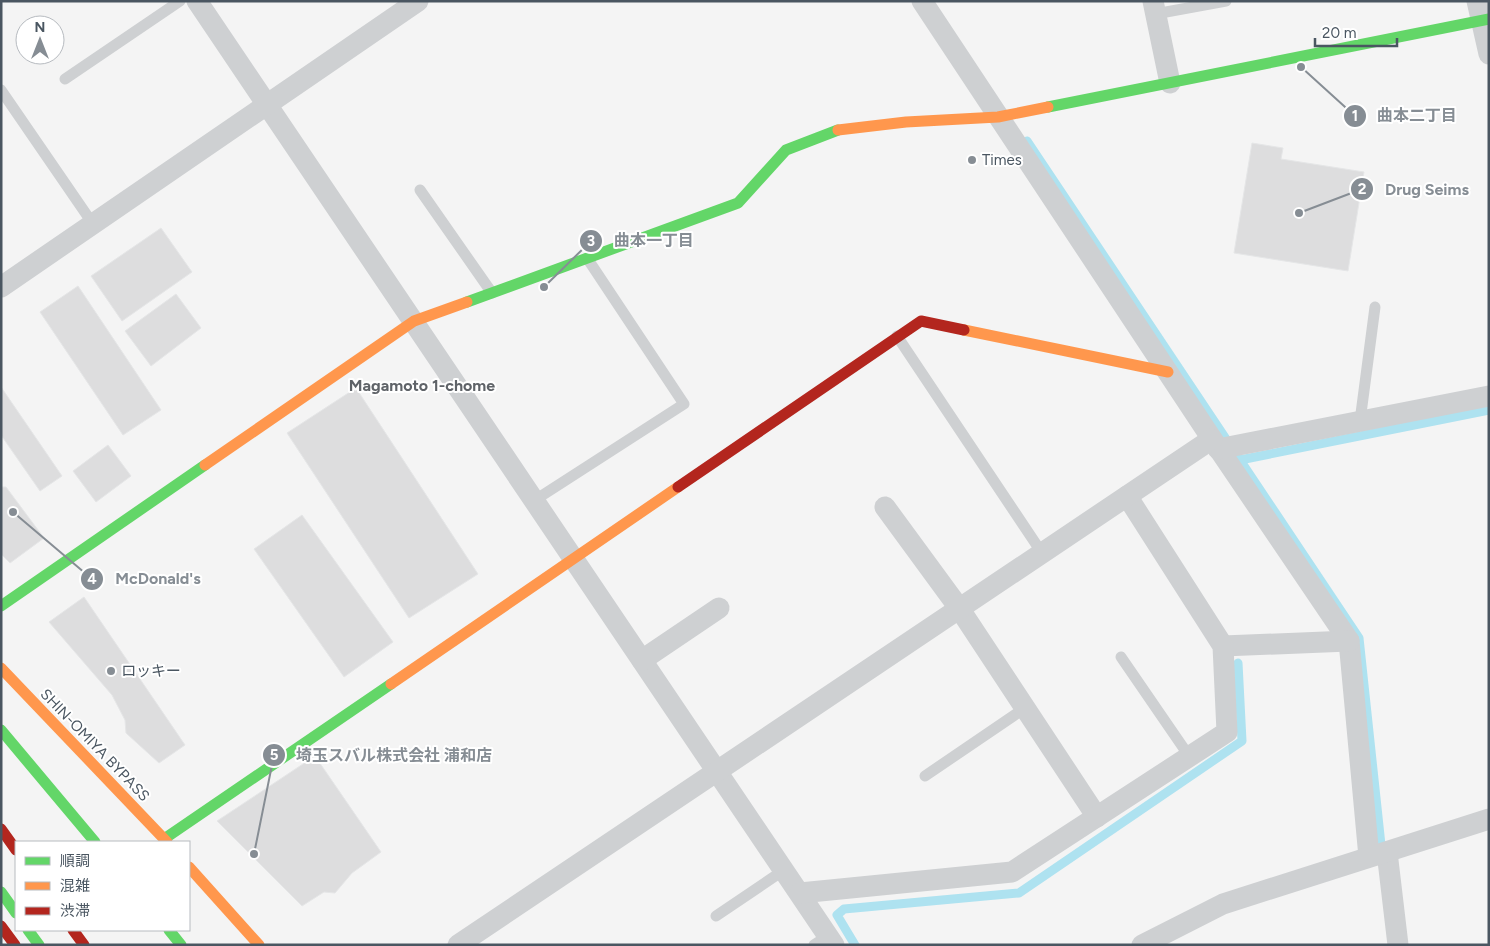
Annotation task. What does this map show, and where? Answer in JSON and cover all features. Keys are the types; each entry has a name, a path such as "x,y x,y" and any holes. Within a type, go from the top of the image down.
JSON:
{"main road":[{"path":"1,606 414,322 738,203 786,150 839,130 906,122 998,117 1170,83 1482,14"},
{"path":"165,841 921,320 1168,372"},
{"name":"SHIN-OMIYA BYPASS","path":"1,668 165,841"},
{"path":"1,730 94,841"},
{"path":"1,829 15,849"},
{"path":"190,868 259,945"},
{"path":"1,892 15,912"},
{"path":"1,926 15,945"},
{"path":"29,931 39,945"},
{"path":"74,931 84,945"},
{"path":"170,931 181,945"}],"street":[{"path":"198,1 800,893 826,942"},
{"path":"1,287 418,1"},
{"path":"922,1 1215,444 1349,641 1378,854 1398,945"},
{"path":"1154,8 1170,83"},
{"path":"1482,14 1489,54"},
{"path":"458,945 1042,552 1127,496 1215,444 1360,421 1489,396"},
{"path":"800,893 1012,872 1227,732 1223,646 1127,496"},
{"path":"885,507 959,608 1097,817"},
{"path":"642,660 719,608"},
{"path":"1223,646 1349,641"},
{"path":"1142,945 1223,904 1489,819"}],"lane":[{"path":"65,79 180,1"},
{"path":"1154,8 1226,1"},
{"path":"1,90 93,224"},
{"path":"420,190 492,293"},
{"path":"535,500 684,404 587,258"},
{"path":"1360,421 1375,307"},
{"path":"897,336 1042,552"},
{"path":"1122,657 1189,756"},
{"path":"925,776 1025,708"},
{"path":"716,916 784,870"}],"building":[{"path":"1252,143 1283,148 1281,159 1364,172 1348,271 1234,253"},
{"path":"161,228 192,272 122,321 91,276"},
{"path":"78,286 161,410 123,435 40,312"},
{"path":"176,294 201,328 151,366 125,331"},
{"path":"1,387 62,476 40,491 1,435"},
{"path":"356,388 478,574 409,618 287,433"},
{"path":"108,445 131,476 96,502 73,471"},
{"path":"1,487 6,487 44,538 10,563 1,554"},
{"path":"302,515 393,642 344,677 254,549"},
{"path":"84,597 185,745 159,763 126,733 125,720 112,695 49,622"},
{"path":"315,756 381,852 352,873 335,893 324,892 302,906 217,821"}],"waterway":[{"path":"1027,141 1359,638 1381,845"},
{"path":"1240,460 1489,410"},
{"path":"855,945 837,915 844,909 1019,893 1242,741 1238,663"}],"traffic: fast":[{"path":"1048,107 1489,19"},
{"path":"467,302 738,203 786,150 838,130"},
{"path":"1,606 205,465"},
{"path":"164,839 391,684"},
{"path":"1,730 94,841"},
{"path":"1,892 15,912"},
{"path":"29,931 39,945"},
{"path":"170,931 181,945"}],"traffic: slow":[{"path":"838,130 906,122 998,117 1048,107"},
{"path":"205,465 414,321 467,302"},
{"path":"964,330 1168,372"},
{"path":"391,684 678,487"},
{"path":"1,668 166,841"},
{"path":"190,868 259,945"}],"traffic: jam":[{"path":"678,487 921,321 964,330"},
{"path":"1,829 15,849"},
{"path":"1,926 15,945"},
{"path":"74,931 84,945"}],"place":[{"name":"曲本二丁目","path":"1301,67"},
{"name":"Times","path":"972,160"},
{"name":"Drug Seims","path":"1299,213"},
{"name":"曲本一丁目","path":"544,287"},
{"name":"McDonald's","path":"13,512"},
{"name":"ロッキー","path":"111,671"},
{"name":"埼玉スバル株式会社 浦和店","path":"254,854"}],"district":[{"name":"Magamoto 1-chome","path":"422,385"}]}
